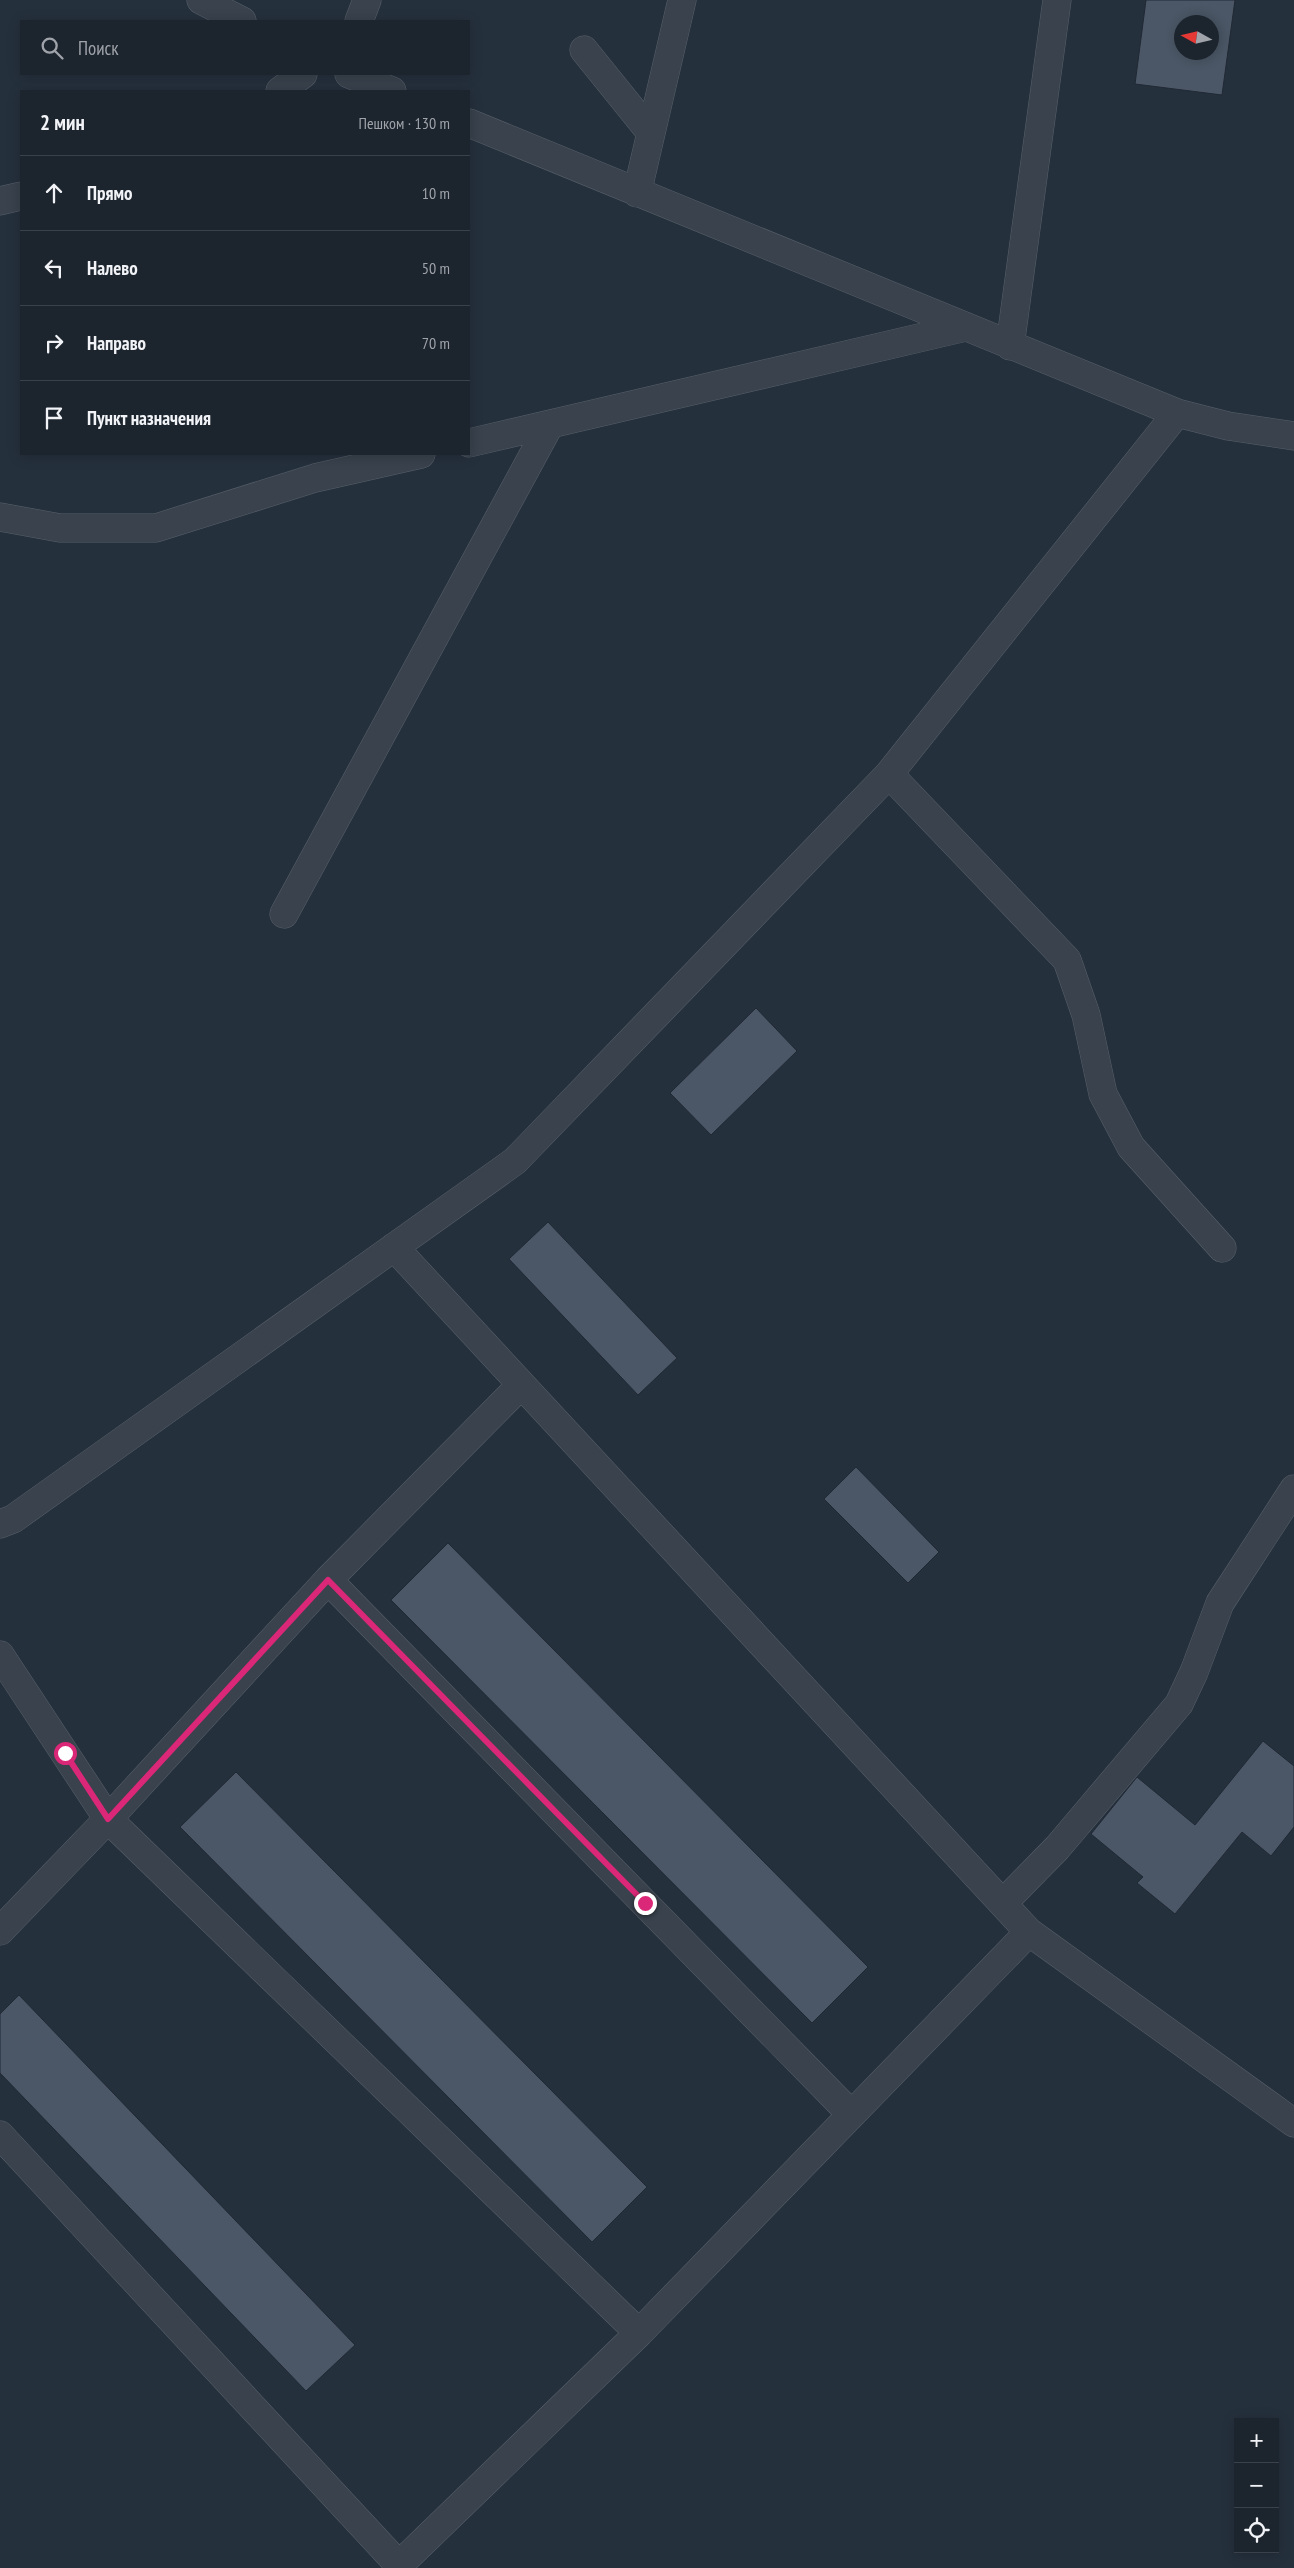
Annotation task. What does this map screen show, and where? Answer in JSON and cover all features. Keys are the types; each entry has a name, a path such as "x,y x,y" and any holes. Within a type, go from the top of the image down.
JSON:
{"street":[{"path":"201,0 240,20"},
{"path":"359,20 367,0"},
{"path":"637,192 682,0"},
{"path":"1010,346 1057,0"},
{"path":"584,50 651,133"},
{"path":"281,90 302,75"},
{"path":"352,75 389,90"},
{"path":"470,123 1177,413 1228,426 1294,436"},
{"path":"0,201 20,196"},
{"path":"470,443 966,327"},
{"path":"0,1524 13,1519 515,1161 889,774 1177,413"},
{"path":"284,914 550,424"},
{"path":"0,517 60,528 156,528 315,478 417,455"},
{"path":"889,774 1068,960 1086,1014 1103,1094 1127,1140 1131,1147 1222,1248"},
{"path":"394,1247 1029,1932 1294,2123"},
{"path":"0,1931 108,1819 328,1580 521,1385"},
{"path":"1003,1904 1057,1848 1179,1704 1194,1672 1220,1603 1294,1489"},
{"path":"328,1580 851,2114"},
{"path":"0,1655 108,1819 639,2333"},
{"path":"0,2135 397,2567 639,2333 1029,1932"}],"building":[{"path":"1146,0 1235,0 1222,95 1135,84"},
{"path":"756,1008 797,1051 711,1135 670,1093"},
{"path":"548,1222 677,1358 638,1395 509,1259"},
{"path":"856,1467 939,1552 908,1583 824,1499"},
{"path":"448,1543 868,1967 812,2023 391,1600"},
{"path":"1263,1741 1294,1766 1294,1827 1271,1856 1242,1832 1175,1914 1137,1883 1143,1877 1091,1834 1137,1777 1195,1825"},
{"path":"236,1772 647,2187 592,2242 180,1827"},
{"path":"19,1995 355,2345 306,2391 0,2073 0,2014"}],"route":[{"path":"65,1753 108,1819 328,1580 645,1903"}]}
